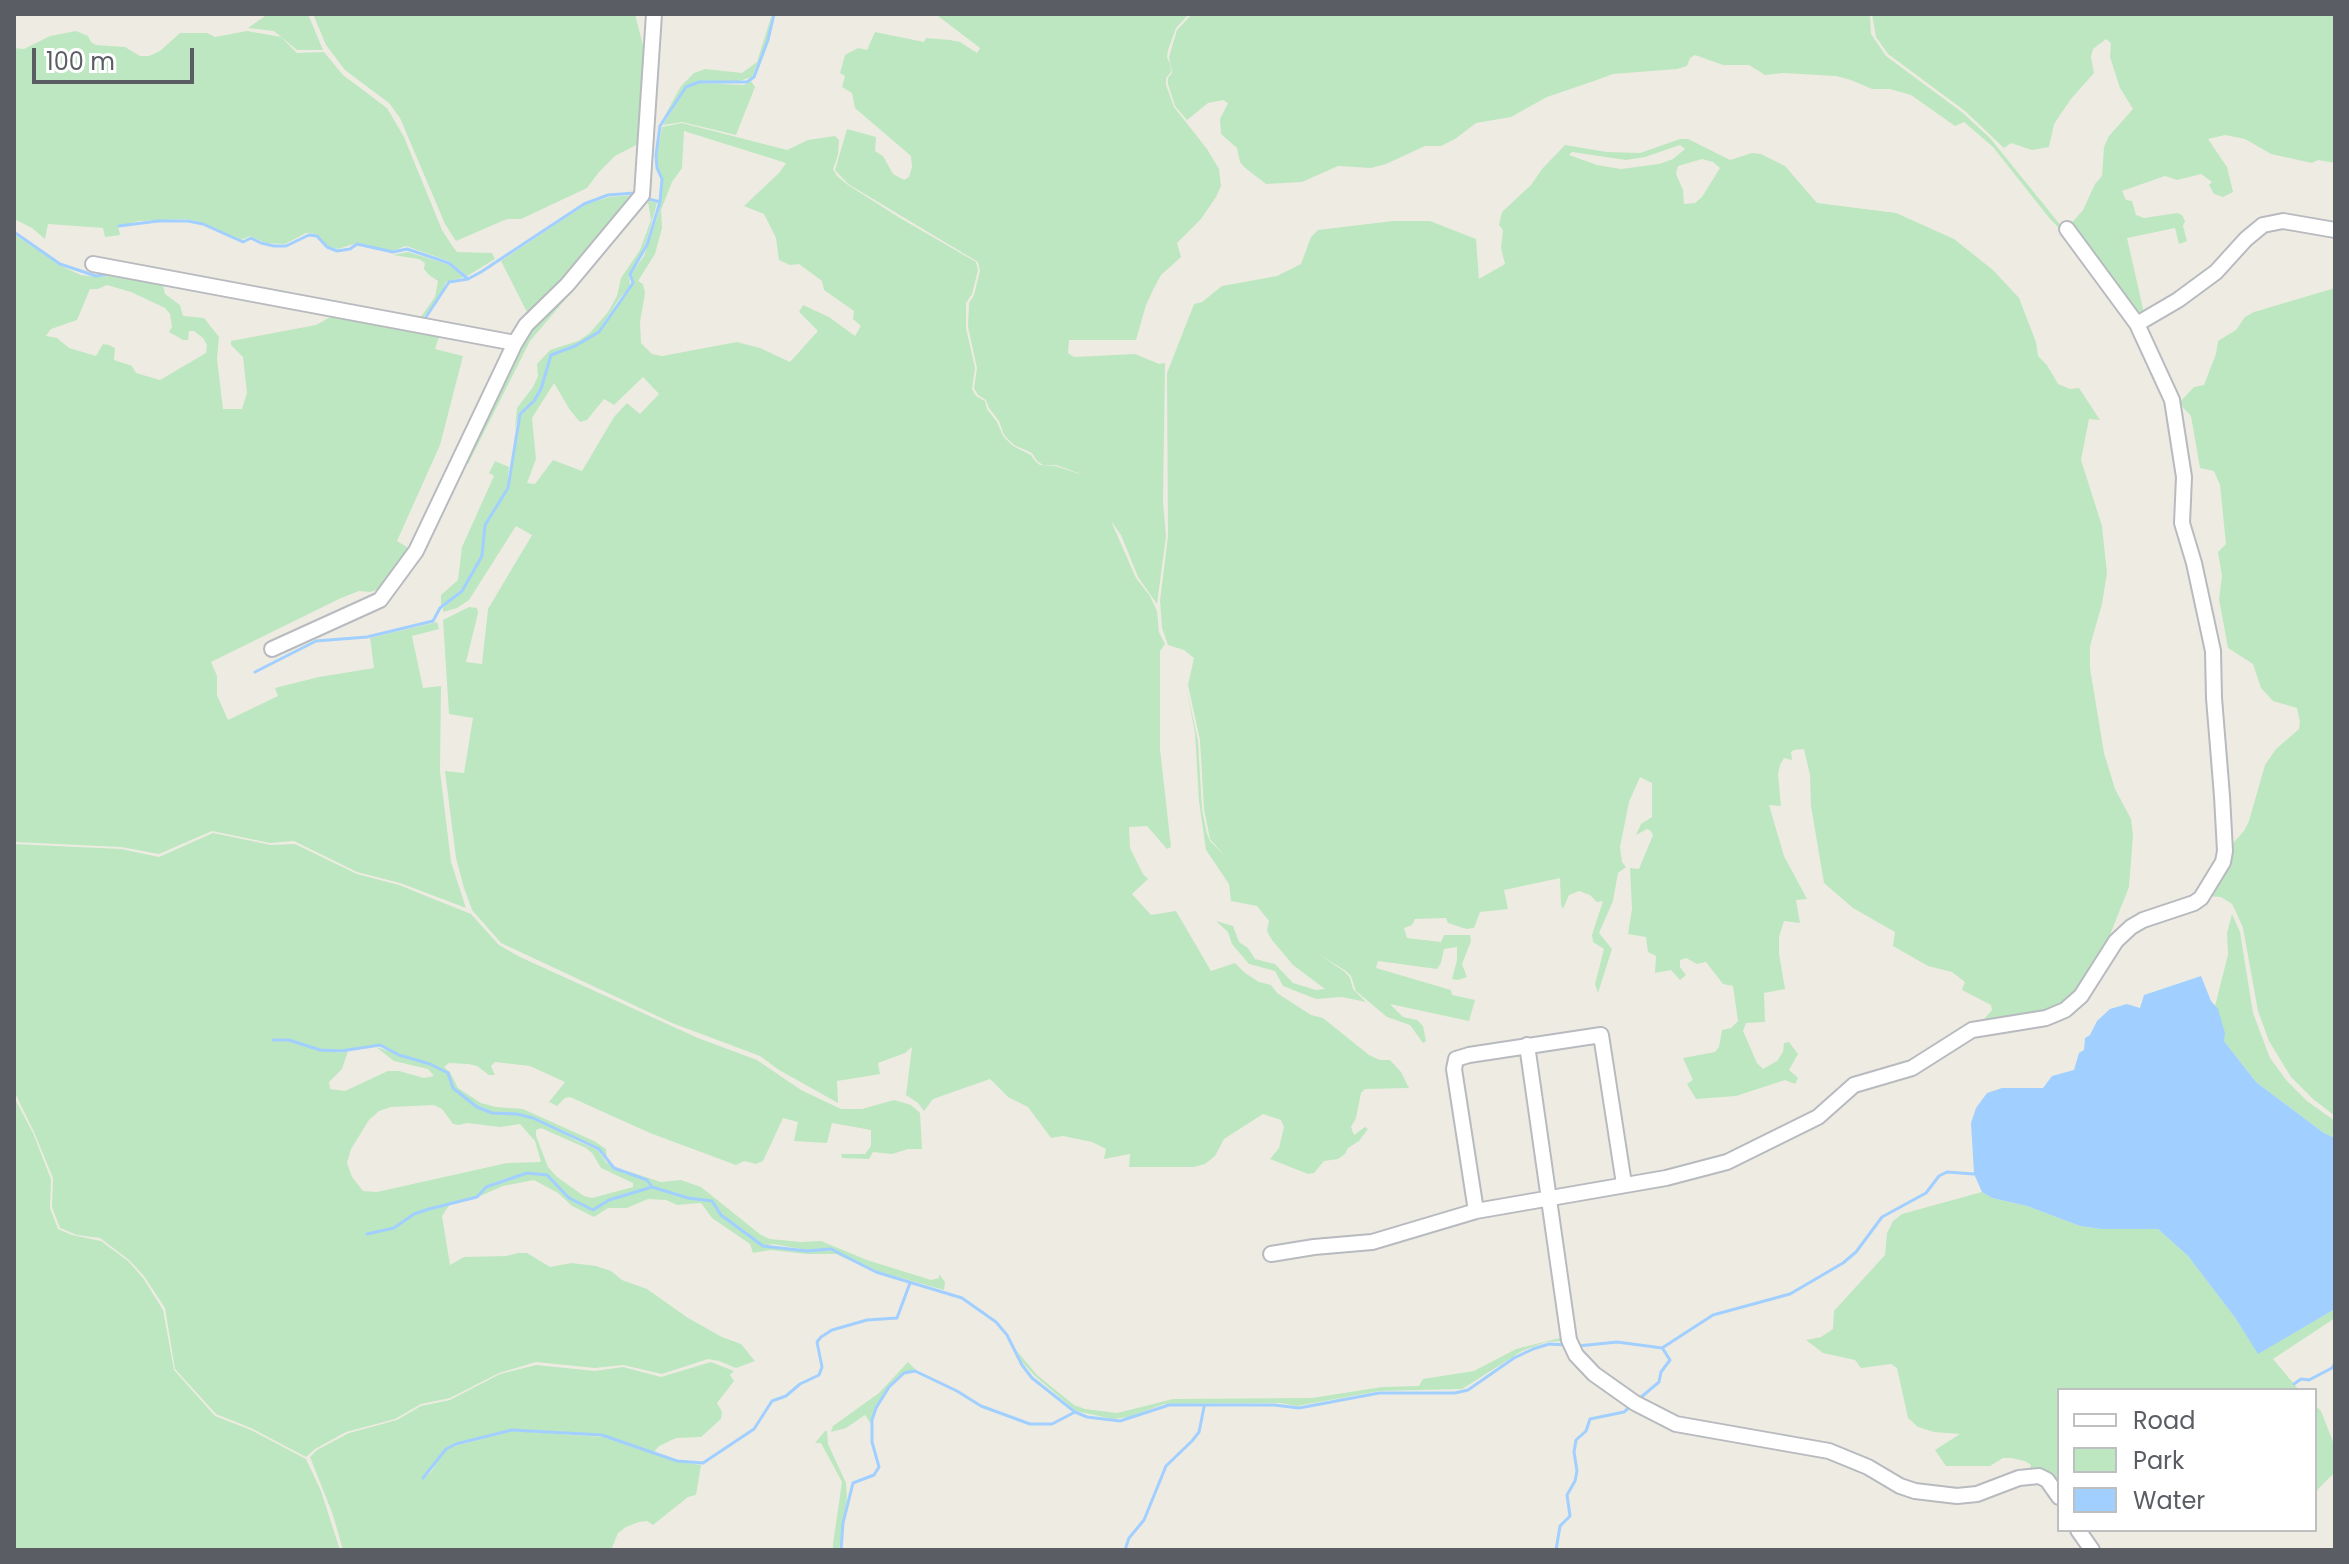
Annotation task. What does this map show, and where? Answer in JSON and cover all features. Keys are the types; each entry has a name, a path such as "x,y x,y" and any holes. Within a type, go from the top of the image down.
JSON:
{"street":[{"path":"272,649 380,600 416,551 526,325 567,285 642,195 654,14"},
{"path":"2137,324 2178,300 2216,272 2263,225 2283,221 2335,230"},
{"path":"1271,1254 1372,1242 1476,1211 1666,1178 1727,1162 1818,1117 1854,1085 1912,1068 1972,1030 2057,1014 2081,996 2116,941 2131,927 2201,898 2218,873 2225,851 2213,651 2182,523 2184,477 2172,400 2137,324 2067,229"},
{"path":"93,264 515,343"},
{"path":"1476,1211 1454,1069 1456,1059 1527,1045 1601,1035 1624,1184"},
{"path":"1527,1045 1572,1347 1594,1374 1646,1409 1676,1424 1829,1451 1915,1491 1957,1496 1977,1494 2019,1478 2039,1476 2047,1480 2057,1494"},
{"path":"2079,1532 2092,1550"}],"green space":[{"path":"268,14 308,14 323,50 297,50 274,31 248,28"},
{"path":"313,14 635,14 646,57 640,143 615,156 587,188 521,219 507,219 456,241 445,224 400,118 389,103 345,70 326,45"},
{"path":"772,14 768,39 752,77 736,82 699,81 687,85 659,126 681,86 694,73 705,69 742,73 757,62"},
{"path":"1189,14 1176,28 1168,50 1171,72 1166,78 1166,85 1174,107 1219,169 1221,186 1201,219 1177,243 1181,257 1161,275 1146,305 1136,340 1069,340 1068,353 1074,357 1135,354 1159,364 1165,363 1163,501 1166,536 1157,604 1138,577 1121,535 1111,521 1136,578 1157,611 1159,632 1165,644 1160,651 1160,749 1171,847 1167,849 1147,826 1129,827 1130,848 1148,879 1132,894 1151,915 1176,911 1211,971 1235,963 1245,973 1271,985 1277,993 1311,1015 1323,1018 1369,1055 1390,1060 1409,1088 1365,1089 1351,1127 1354,1135 1365,1127 1368,1129 1345,1154 1338,1159 1324,1161 1314,1173 1308,1174 1270,1159 1279,1148 1284,1127 1281,1120 1263,1114 1224,1139 1215,1156 1205,1164 1194,1167 1129,1167 1130,1154 1104,1159 1106,1149 1092,1142 1063,1136 1051,1138 1028,1107 1008,1097 990,1079 933,1099 924,1111 906,1095 912,1047 905,1053 878,1063 880,1074 837,1081 838,1103 760,1056 672,1023 501,943 472,910 464,888 456,858 445,771 464,773 473,718 449,714 443,620 469,607 477,608 466,662 482,664 488,609 532,535 516,526 469,600 457,608 443,612 443,608 463,591 471,572 483,556 486,525 509,488 521,414 542,389 547,364 540,390 519,413 515,429 517,408 538,376 537,364 550,350 578,341 590,333 608,312 617,296 621,278 640,250 651,220 648,202 530,341 468,464 464,462 529,331 644,200 657,203 644,250 629,273 630,286 598,332 573,347 599,333 634,283 631,274 644,256 659,212 663,179 657,168 657,155 662,127 682,123 787,150 808,140 835,136 839,140 833,169 837,176 848,185 900,218 976,262 978,270 972,294 966,303 966,328 975,368 972,389 976,396 985,401 1003,436 1013,446 1031,455 1040,465 1055,466 1086,476 1056,465 1043,465 1032,453 1014,445 1004,435 986,400 974,388 977,368 968,327 969,303 980,271 978,262 848,184 835,170 847,129 876,137 875,151 883,156 893,174 904,180 909,177 911,156 855,108 852,93 842,87 845,76 840,73 845,55 858,48 867,50 875,32 924,42 926,38 960,42 977,53 980,48 938,16","holes":["684,131 786,163 744,206 764,214 776,238 779,260 790,265 799,264 822,281 824,290 854,311 853,319 861,326 855,336 829,317 803,305 799,312 818,331 790,362 760,348 737,342 662,356 652,354 641,343 640,322 645,293 643,284 638,281 655,254 662,228 661,210 672,182 682,168","643,377 659,394 640,414 627,403 614,417 582,471 553,460 535,484 527,483 536,459 532,418 554,383 580,422 587,420 604,399 614,405"]},
{"path":"1192,14 1870,14 1871,34 1886,56 1963,113 1990,138 2134,316 2170,397 2178,461 2165,395 2126,317 2094,278 2067,236 1993,147 1964,122 1955,126 1911,95 1890,89 1872,89 1836,76 1765,75 1749,65 1723,65 1695,55 1687,66 1677,69 1613,74 1547,97 1511,117 1476,123 1441,146 1425,146 1386,164 1371,168 1338,166 1302,182 1266,184 1244,167 1237,148 1221,134 1220,119 1228,103 1223,100 1208,103 1187,120 1175,106 1168,84 1172,73 1169,57 1177,30"},
{"path":"1872,14 2335,14 2335,163 2318,160 2312,163 2271,154 2245,139 2225,135 2208,139 2227,167 2233,192 2223,197 2214,194 2209,185 2212,182 2201,174 2177,180 2165,176 2122,191 2126,200 2132,201 2136,215 2144,218 2177,213 2185,221 2183,226 2187,241 2179,244 2175,228 2127,238 2144,313 2140,315 2068,227 2083,210 2102,176 2104,147 2109,136 2133,109 2120,88 2110,57 2111,43 2106,39 2093,49 2094,73 2054,124 2049,147 2032,150 2011,143 2004,148 1965,111 1888,54 1876,37"},
{"path":"76,31 88,36 96,45 125,47 140,56 160,51 180,33 207,33 215,37 247,31 281,37 297,53 324,52 343,75 387,108 404,137 442,230 457,252 492,253 495,259 467,276 449,261 406,246 392,251 357,243 338,249 327,246 316,234 306,233 285,244 266,243 250,236 241,240 201,222 186,219 139,221 118,226 120,235 105,237 103,228 48,224 45,239 14,219 14,48 24,49 50,36"},
{"path":"751,81 755,87 736,135 682,122 663,125 687,87 699,83 744,85"},
{"path":"1688,139 1730,160 1752,153 1761,154 1785,166 1817,203 1896,213 1954,239 1993,270 2019,298 2036,342 2038,356 2058,384 2070,389 2079,388 2100,420 2089,419 2081,460 2102,526 2107,573 2090,646 2090,668 2104,753 2115,789 2131,819 2133,835 2129,887 2106,945 2075,999 2048,1014 1979,1025 1992,1010 1991,1005 1962,990 1965,982 1952,972 1928,966 1893,946 1895,932 1853,908 1824,883 1804,749 1791,752 1792,760 1784,758 1778,774 1781,806 1769,805 1784,856 1807,899 1796,900 1800,923 1784,921 1779,937 1785,989 1764,993 1765,1022 1746,1023 1743,1031 1757,1063 1763,1069 1777,1061 1784,1043 1789,1042 1798,1054 1789,1070 1798,1078 1795,1084 1785,1080 1736,1096 1696,1099 1687,1084 1693,1080 1683,1058 1715,1052 1722,1030 1731,1028 1738,1021 1733,986 1723,984 1706,962 1697,964 1686,958 1680,960 1680,967 1686,975 1680,980 1671,970 1655,973 1656,956 1648,952 1646,937 1628,934 1632,909 1630,868 1639,869 1653,835 1647,829 1636,835 1641,824 1652,817 1652,783 1640,777 1629,802 1620,847 1626,867 1618,873 1613,901 1599,933 1612,949 1598,993 1595,984 1604,949 1593,942 1592,935 1603,901 1597,902 1579,891 1569,895 1563,909 1560,878 1504,890 1508,909 1480,912 1474,928 1466,929 1448,923 1446,918 1415,919 1412,925 1404,928 1407,938 1441,942 1444,935 1470,935 1471,941 1462,964 1467,977 1458,980 1452,979 1457,947 1444,949 1437,969 1378,961 1376,968 1475,1000 1469,1021 1390,1004 1403,1017 1417,1020 1423,1026 1426,1041 1423,1043 1410,1025 1387,1017 1356,991 1346,971 1320,955 1345,972 1353,989 1366,1002 1342,997 1316,999 1283,986 1275,971 1249,964 1232,944 1228,932 1216,921 1233,926 1239,942 1248,948 1255,959 1275,964 1293,983 1316,990 1325,989 1293,965 1272,940 1267,931 1269,921 1257,906 1231,901 1229,884 1206,850 1199,801 1195,733 1186,686 1198,741 1202,810 1207,834 1210,841 1224,855 1210,839 1204,809 1200,740 1188,685 1194,658 1184,650 1168,645 1162,628 1160,601 1168,536 1167,373 1194,304 1202,302 1222,286 1277,276 1301,264 1311,237 1318,230 1393,221 1430,221 1476,239 1479,279 1505,264 1501,248 1503,230 1499,225 1502,212 1531,185 1565,145 1607,152 1640,153","holes":["1680,145 1685,149 1673,159 1621,169 1569,155 1572,152 1626,160","1702,159 1720,168 1702,197 1695,203 1684,204 1683,190 1676,174 1678,166"]},
{"path":"635,195 577,266 528,314 501,261 585,205 609,197"},
{"path":"14,234 61,266 81,275 110,276 163,285 165,294 180,305 183,316 204,318 219,337 217,359 223,409 242,409 247,393 243,357 231,341 316,325 332,316 440,334 435,349 463,356 440,445 397,541 412,550 386,587 370,592 359,591 341,598 211,662 217,676 217,695 228,720 278,696 275,688 374,668 370,638 437,622 439,629 412,636 423,688 441,686 440,771 451,862 466,908 400,883 357,872 294,841 270,843 212,831 159,854 121,847 14,842","holes":["107,285 165,308 170,314 172,327 169,332 183,340 188,340 189,331 203,338 207,345 206,353 160,380 136,373 132,366 114,360 115,348 109,345 103,344 96,356 69,348 57,338 46,336 51,329 77,320 90,289"]},
{"path":"408,252 450,265 464,277 446,282 420,322 435,297 438,281 429,275 424,269 425,263 419,259 393,255"},
{"path":"2335,288 2335,1116 2291,1077 2269,1041 2258,1011 2243,928 2232,904 2221,897 2205,896 2227,850 2249,821 2265,765 2276,749 2299,729 2300,722 2297,708 2273,701 2261,688 2253,664 2228,648 2219,599 2222,576 2218,552 2226,544 2220,485 2214,471 2200,468 2191,416 2179,403 2194,387 2204,385 2218,341 2236,330 2245,317"},
{"path":"495,461 509,467 507,488 484,525 481,557 461,590 441,606 441,595 458,580 462,547 494,476 489,473"},
{"path":"213,833 271,845 295,844 357,874 399,885 471,914 499,945 520,957 698,1038 757,1060 801,1090 841,1109 862,1109 894,1100 911,1105 920,1113 922,1149 892,1154 873,1152 869,1159 842,1158 841,1154 865,1154 871,1146 871,1130 832,1123 827,1143 794,1141 798,1122 783,1118 763,1161 756,1164 744,1161 736,1165 650,1133 570,1097 557,1106 549,1102 565,1082 530,1066 495,1062 491,1066 495,1075 468,1064 449,1063 444,1067 458,1088 481,1103 523,1109 594,1141 606,1149 607,1160 600,1149 560,1131 598,1150 606,1162 625,1174 627,1171 661,1182 681,1180 701,1187 761,1235 770,1239 821,1241 867,1260 931,1280 939,1278 939,1274 945,1282 944,1290 877,1271 837,1251 876,1273 836,1254 771,1250 753,1253 750,1244 712,1218 701,1203 677,1205 666,1200 648,1199 627,1208 608,1208 594,1217 534,1180 503,1186 478,1197 487,1187 510,1177 485,1186 477,1196 414,1213 394,1228 366,1234 395,1229 415,1214 450,1204 442,1216 450,1265 464,1257 527,1253 550,1267 571,1263 596,1266 647,1289 688,1318 741,1344 755,1361 736,1368 708,1359 662,1374 623,1365 595,1368 536,1362 499,1373 450,1398 421,1404 395,1419 346,1432 306,1457 251,1428 216,1414 175,1369 165,1308 144,1276 100,1238 77,1235 60,1228 52,1207 53,1178 14,1091 14,844 121,849 159,857","holes":["380,1045 398,1054 376,1047 394,1061 428,1069 434,1076 424,1078 388,1071 345,1091 330,1089 329,1082 342,1069 348,1051 341,1053 319,1049 341,1051","434,1105 442,1109 453,1124 459,1125 500,1127 520,1124 535,1141 541,1162 507,1163 377,1192 363,1191 352,1177 347,1163 351,1149 369,1120 379,1111 391,1107","541,1128 586,1148 601,1168 633,1183 633,1187 592,1198 584,1196 548,1167 536,1130","773,1244 837,1251 763,1246"]},
{"path":"2232,914 2240,932 2253,1013 2270,1058 2307,1101 2335,1121 2335,1138 2256,1082 2224,1041 2215,1006 2228,955 2227,933"},
{"path":"14,1097 33,1133 51,1179 50,1208 58,1229 101,1241 128,1261 143,1278 163,1310 174,1370 215,1416 251,1430 306,1459 321,1491 340,1550 14,1550"},
{"path":"1982,1192 2080,1226 2158,1229 2188,1256 2258,1353 2335,1309 2335,1318 2273,1359 2297,1388 2057,1388 2057,1486 2029,1473 2031,1465 2025,1461 2011,1458 2003,1458 1990,1466 1946,1466 1935,1450 1960,1434 1934,1432 1918,1427 1908,1418 1897,1368 1891,1364 1861,1368 1855,1360 1823,1353 1806,1340 1821,1337 1833,1329 1834,1311 1885,1255 1887,1233 1893,1221 1902,1214"},
{"path":"1564,1337 1564,1341 1546,1342 1522,1351 1462,1389 1379,1391 1297,1406 1280,1403 1164,1404 1129,1417 1113,1419 1076,1411 1035,1376 1016,1350 1037,1375 1074,1405 1117,1413 1173,1399 1312,1398 1382,1387 1419,1386 1423,1379 1474,1371 1516,1349"},
{"path":"711,1362 734,1371 730,1375 734,1381 717,1403 722,1412 721,1419 701,1437 676,1438 654,1452 602,1434 511,1429 451,1446 421,1479 430,1473 451,1447 513,1431 604,1437 674,1461 701,1465 696,1495 688,1497 653,1525 647,1521 626,1527 618,1533 611,1550 343,1550 310,1457 349,1433 397,1420 421,1406 450,1400 500,1374 536,1365 595,1371 623,1367 661,1377"},
{"path":"908,1362 916,1370 902,1374 893,1381 879,1401 871,1424 865,1415 846,1428 831,1432 833,1426 879,1393"},
{"path":"2317,1407 2335,1447 2333,1474 2317,1492"},
{"path":"825,1431 846,1483 847,1498 839,1550 833,1550 833,1544 842,1482 821,1443 815,1443"}],"water":[{"path":"2201,976 2211,1001 2218,1009 2225,1033 2224,1041 2256,1082 2335,1138 2335,1309 2258,1354 2236,1319 2188,1256 2158,1229 2080,1226 2027,1206 1992,1198 1982,1192 1974,1174 1971,1123 1976,1108 1987,1093 2002,1088 2043,1088 2052,1076 2074,1070 2079,1053 2084,1050 2085,1038 2110,1009 2127,1004 2140,1008 2144,995"}],"waterway":[{"path":"255,672 316,641 367,637 433,621 440,608 462,591 482,556 485,525 508,488 520,414 541,389 551,355 599,332 633,283 630,274 647,245 660,202 662,179 656,155 660,126 686,87 699,82 747,82 754,77 774,14"},
{"path":"424,320 449,282 468,279 481,272 584,204 608,195 635,193"},
{"path":"645,198 660,202"},
{"path":"119,226 188,221 203,224 243,242 251,238 274,246 286,246 309,235 317,236 327,247 337,251 350,249 357,244 393,252 407,249 449,263 468,279"},
{"path":"14,232 60,264 96,276 110,274"},
{"path":"125,277 172,286"},
{"path":"273,1040 289,1040 320,1050 341,1051 380,1045 448,1073 453,1088 477,1107 492,1113 533,1118 599,1149 614,1168 647,1180 652,1187 688,1198 712,1201 721,1215 763,1246 807,1251 831,1249 876,1272 962,1298 996,1322 1032,1378 1075,1412 1087,1417 1120,1421 1169,1405 1274,1405 1299,1408 1379,1393 1455,1393 1468,1390 1514,1358 1533,1349 1549,1344 1567,1345"},
{"path":"1578,1346 1617,1342 1662,1348 1713,1315 1790,1294 1843,1263 1856,1252 1882,1217 1926,1193 1939,1176 1947,1172 1974,1174"},
{"path":"367,1234 394,1228 414,1214 477,1197 486,1187 527,1173 547,1175 569,1198 593,1210 609,1200 652,1187"},
{"path":"423,1478 446,1449 512,1430 602,1435 677,1461 703,1463 754,1429 772,1401 786,1396 800,1384 819,1375 822,1367 817,1342 821,1337 832,1330 867,1320 897,1318 910,1283"},
{"path":"1640,1398 1659,1382 1661,1372 1670,1360 1663,1349"},
{"path":"2294,1384 2301,1379 2309,1380 2332,1368 2335,1363"},
{"path":"841,1550 843,1523 853,1483 874,1475 879,1467 872,1442 872,1420 876,1408 889,1387 904,1373 915,1371 981,1406 1030,1424 1052,1424 1075,1412"},
{"path":"1556,1550 1560,1526 1570,1516 1567,1495 1577,1471 1576,1440 1586,1431 1590,1419 1624,1412 1631,1406"},
{"path":"1125,1550 1129,1538 1144,1520 1166,1466 1199,1432 1204,1407"}]}
